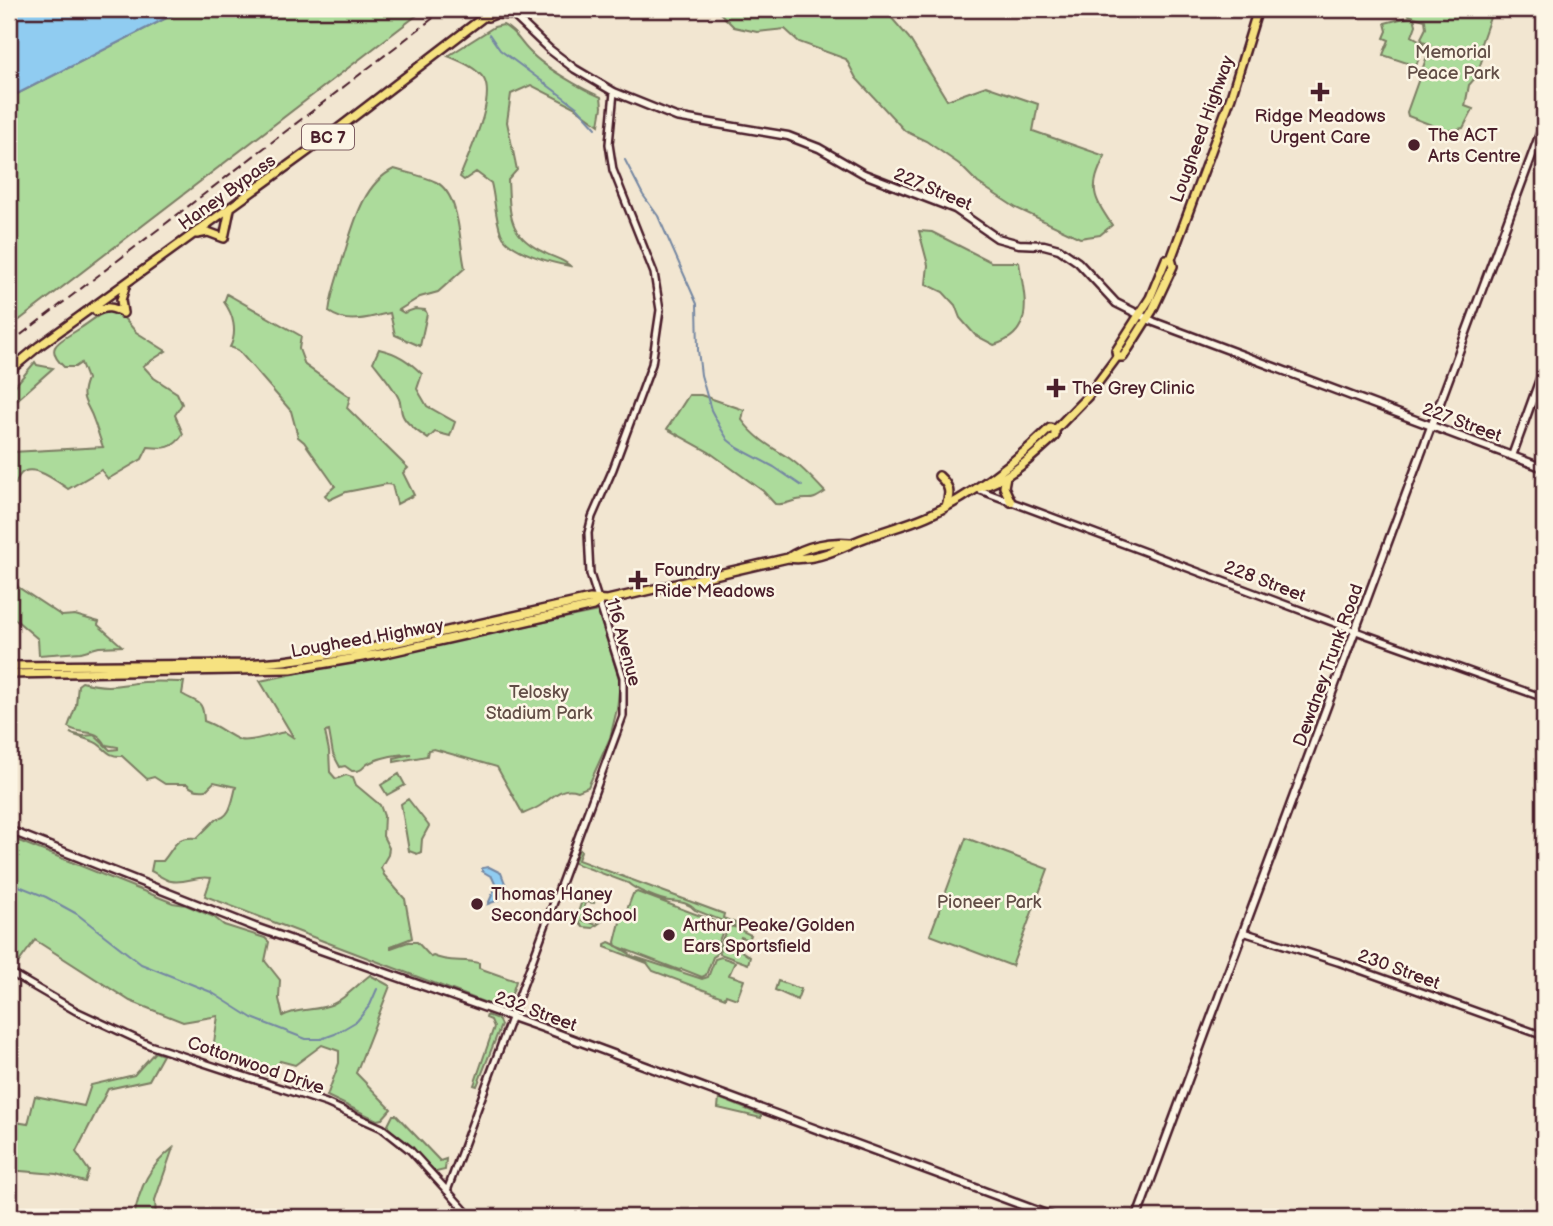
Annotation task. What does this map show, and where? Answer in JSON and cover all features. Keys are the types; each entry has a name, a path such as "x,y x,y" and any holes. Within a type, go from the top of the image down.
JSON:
{"main road":[{"name":"Haney Bypass","path":"9,371 494,9"},
{"name":"227 Street","path":"508,9 514,12 537,38 575,69 614,92 676,117 789,136 819,148 864,174 955,209 997,238 1007,242 1059,249 1079,262 1111,298 1143,317 1544,468"},
{"name":"Lougheed Highway","path":"977,489 993,485 1055,436 1055,430 1088,396 1117,357 1123,357 1173,266 1171,259 1231,97 1258,9"},
{"path":"484,18 514,12"},
{"name":"Dewdney Trunk Road","path":"1137,1217 1544,123"},
{"path":"195,234 208,232 224,239 230,208"},
{"path":"74,323 104,307 123,313 122,293 126,285"},
{"path":"1512,456 1544,369"},
{"name":"Lougheed Highway","path":"9,674 291,669 386,653 788,558 800,559 838,551 850,543 894,530 977,489 1033,445 1050,428 1055,430"},
{"path":"939,476 946,482 949,490 946,506"},
{"path":"1006,476 1004,487 1011,502"},
{"name":"Lougheed Highway","path":"9,666 284,662 362,650 590,599 600,601"},
{"name":"232 Street","path":"9,830 255,927 511,1017 1054,1217"}],"street":[{"name":"116 Avenue","path":"447,1191 623,716 623,677 590,574 590,524 652,364 660,310 654,273 613,170 609,144 614,92"},
{"name":"228 Street","path":"977,489 1355,631 1544,698"},
{"name":"230 Street","path":"1243,932 1332,960 1544,1036"},
{"name":"Cottonwood Drive","path":"9,972 76,1011 149,1045 302,1095 373,1124 410,1150 471,1217"}],"green space":[{"path":"184,9 425,9 9,328 9,98"},
{"path":"716,9 884,9 909,38 947,100 986,86 1038,104 1033,131 1105,156 1097,176 1095,192 1112,225 1100,235 1080,238 1016,208 978,183 959,164 926,141 905,131 856,78 846,59 799,42 785,29 757,32 734,27"},
{"name":"Memorial Peace Park","path":"1407,9 1493,9 1480,46 1486,48 1476,77 1469,85 1465,106 1473,109 1463,128 1447,131 1408,116 1407,112 1431,45 1421,38 1426,28 1425,20 1414,17 1416,25 1412,36 1424,43 1416,66 1383,55 1389,40 1384,38 1387,31 1385,23 1412,16 1405,13"},
{"path":"503,25 544,64 601,97 599,125 574,107 531,85 511,94 507,122 517,170 508,180 513,224 533,246 570,266 542,259 512,245 501,233 491,183 476,172 464,180 460,177 484,113 487,88 477,71 448,56 494,27"},
{"path":"394,169 421,176 444,188 455,209 465,268 438,292 420,297 399,310 404,313 415,309 425,310 427,314 420,346 395,335 390,313 351,320 329,312 360,208 374,185"},
{"path":"919,231 932,232 991,262 1019,262 1025,300 1022,322 1017,331 1008,339 994,345 975,335 943,292 926,284 928,265"},
{"path":"227,294 301,336 299,349 305,365 350,397 347,408 408,468 403,473 414,495 397,504 392,485 387,484 346,492 329,500 325,495 335,486 298,437 291,411 238,350 230,347 234,329 230,312 224,302"},
{"path":"107,311 123,317 136,332 166,351 143,366 154,378 177,393 182,404 175,415 183,434 176,443 168,447 148,447 142,459 108,479 101,470 68,489 47,475 31,470 19,475 16,484 9,483 9,454 12,452 103,447 85,401 83,392 87,379 81,363 75,367 64,367 54,349 61,341"},
{"path":"379,349 402,358 422,374 417,389 427,406 455,422 450,436 435,432 428,439 407,423 397,395 373,362"},
{"path":"35,362 37,365 53,368 9,407 9,393"},
{"path":"689,395 701,395 744,410 742,420 752,432 799,465 825,492 813,499 775,504 763,491 709,452 667,429"},
{"path":"9,567 18,587 62,616 75,615 99,622 98,625 122,646 39,655 38,639 9,614"},
{"name":"Telosky Stadium Park","path":"598,611 620,682 610,738 588,787 578,791 561,791 523,814 497,767 434,749 428,750 427,756 394,762 394,758 411,754 391,756 352,771 345,766 340,767 333,754 329,731 325,732 330,772 336,779 346,775 353,777 356,785 380,805 384,816 383,836 389,848 381,867 384,875 405,899 412,938 391,948 417,942 431,957 479,963 479,968 516,981 509,1003 502,1009 205,896 211,878 176,882 151,871 153,861 163,861 180,840 197,838 216,819 225,816 236,787 214,782 206,790 198,790 187,784 165,784 154,777 147,779 122,756 112,755 96,743 70,733 94,735 110,750 118,747 106,745 94,734 68,727 76,705 78,685 82,682 106,686 184,682 182,694 201,705 204,721 235,738 249,740 285,732 294,738 260,681"},
{"path":"399,774 405,785 387,795 381,785"},
{"path":"408,799 429,826 422,839 421,852 417,854 409,851 401,804"},
{"path":"9,837 173,903 186,905 214,917 224,925 265,938 269,942 265,961 280,980 279,999 283,1016 333,1004 370,975 390,986 356,1073 391,1109 382,1119 377,1120 327,1096 339,1063 339,1051 322,1045 295,1065 280,1061 273,1077 212,1056 218,1016 183,1022 130,1001 35,940 11,973 9,972"},
{"name":"Pioneer Park","path":"966,838 1048,869 1012,966 930,935"},
{"path":"579,849 581,851 578,860 724,914 723,918 738,924 735,926 683,903 654,897 628,883 574,863"},
{"name":"Arthur Peake/Golden Ears Sportsfield","path":"637,892 722,924 724,928 718,949 706,975 702,977 679,970 616,946 622,914 626,912 633,894"},
{"path":"586,899 595,903 585,902 582,920 597,925 593,928 583,927 576,918 582,901"},
{"path":"728,926 739,928 751,935 749,940 741,937 737,948 750,957 748,964 720,954 719,947"},
{"path":"609,942 632,956 702,979 708,977 715,959 721,957 735,962 729,975 744,980 737,999 726,995 725,998 653,971 647,963 605,947"},
{"path":"778,981 801,989 797,1000 775,990"},
{"path":"487,1015 498,1019 501,1025 477,1086 474,1085 494,1027 491,1020 486,1018"},
{"path":"155,1052 163,1055 149,1080 108,1089 76,1152 89,1171 85,1182 56,1174 9,1170 9,1121 28,1124 35,1096 84,1106 91,1085 134,1075"},
{"path":"719,1098 761,1115 761,1118 718,1108"},
{"path":"393,1115 440,1161 446,1159 445,1170 436,1172 387,1127"},
{"path":"173,1148 155,1200 156,1217 134,1217 147,1178 158,1162"}],"water":[{"path":"9,9 184,9 9,98"},
{"path":"489,867 501,873 506,886 499,900 488,904 496,886 492,877 482,871 482,868"}],"waterway":[{"path":"489,34 500,50 578,108 596,128"},
{"path":"625,160 643,195 658,216 697,304 701,375 711,410 720,427 728,440 738,448 802,486"},
{"path":"9,882 46,897 77,914 141,964 211,992 252,1018 306,1039 321,1039 357,1021 370,1005 377,989"}],"railway":[{"path":"9,344 445,9"}],"place":[{"name":"Ridge Meadows Urgent Care","path":"1320,92"},
{"name":"The ACT Arts Centre","path":"1414,145"},
{"name":"The Grey Clinic","path":"1056,388"},
{"name":"Foundry Ride Meadows","path":"638,580"},
{"name":"Thomas Haney Secondary School","path":"477,904"},
{"name":"Arthur Peake/Golden Ears Sportsfield","path":"669,935"}]}
